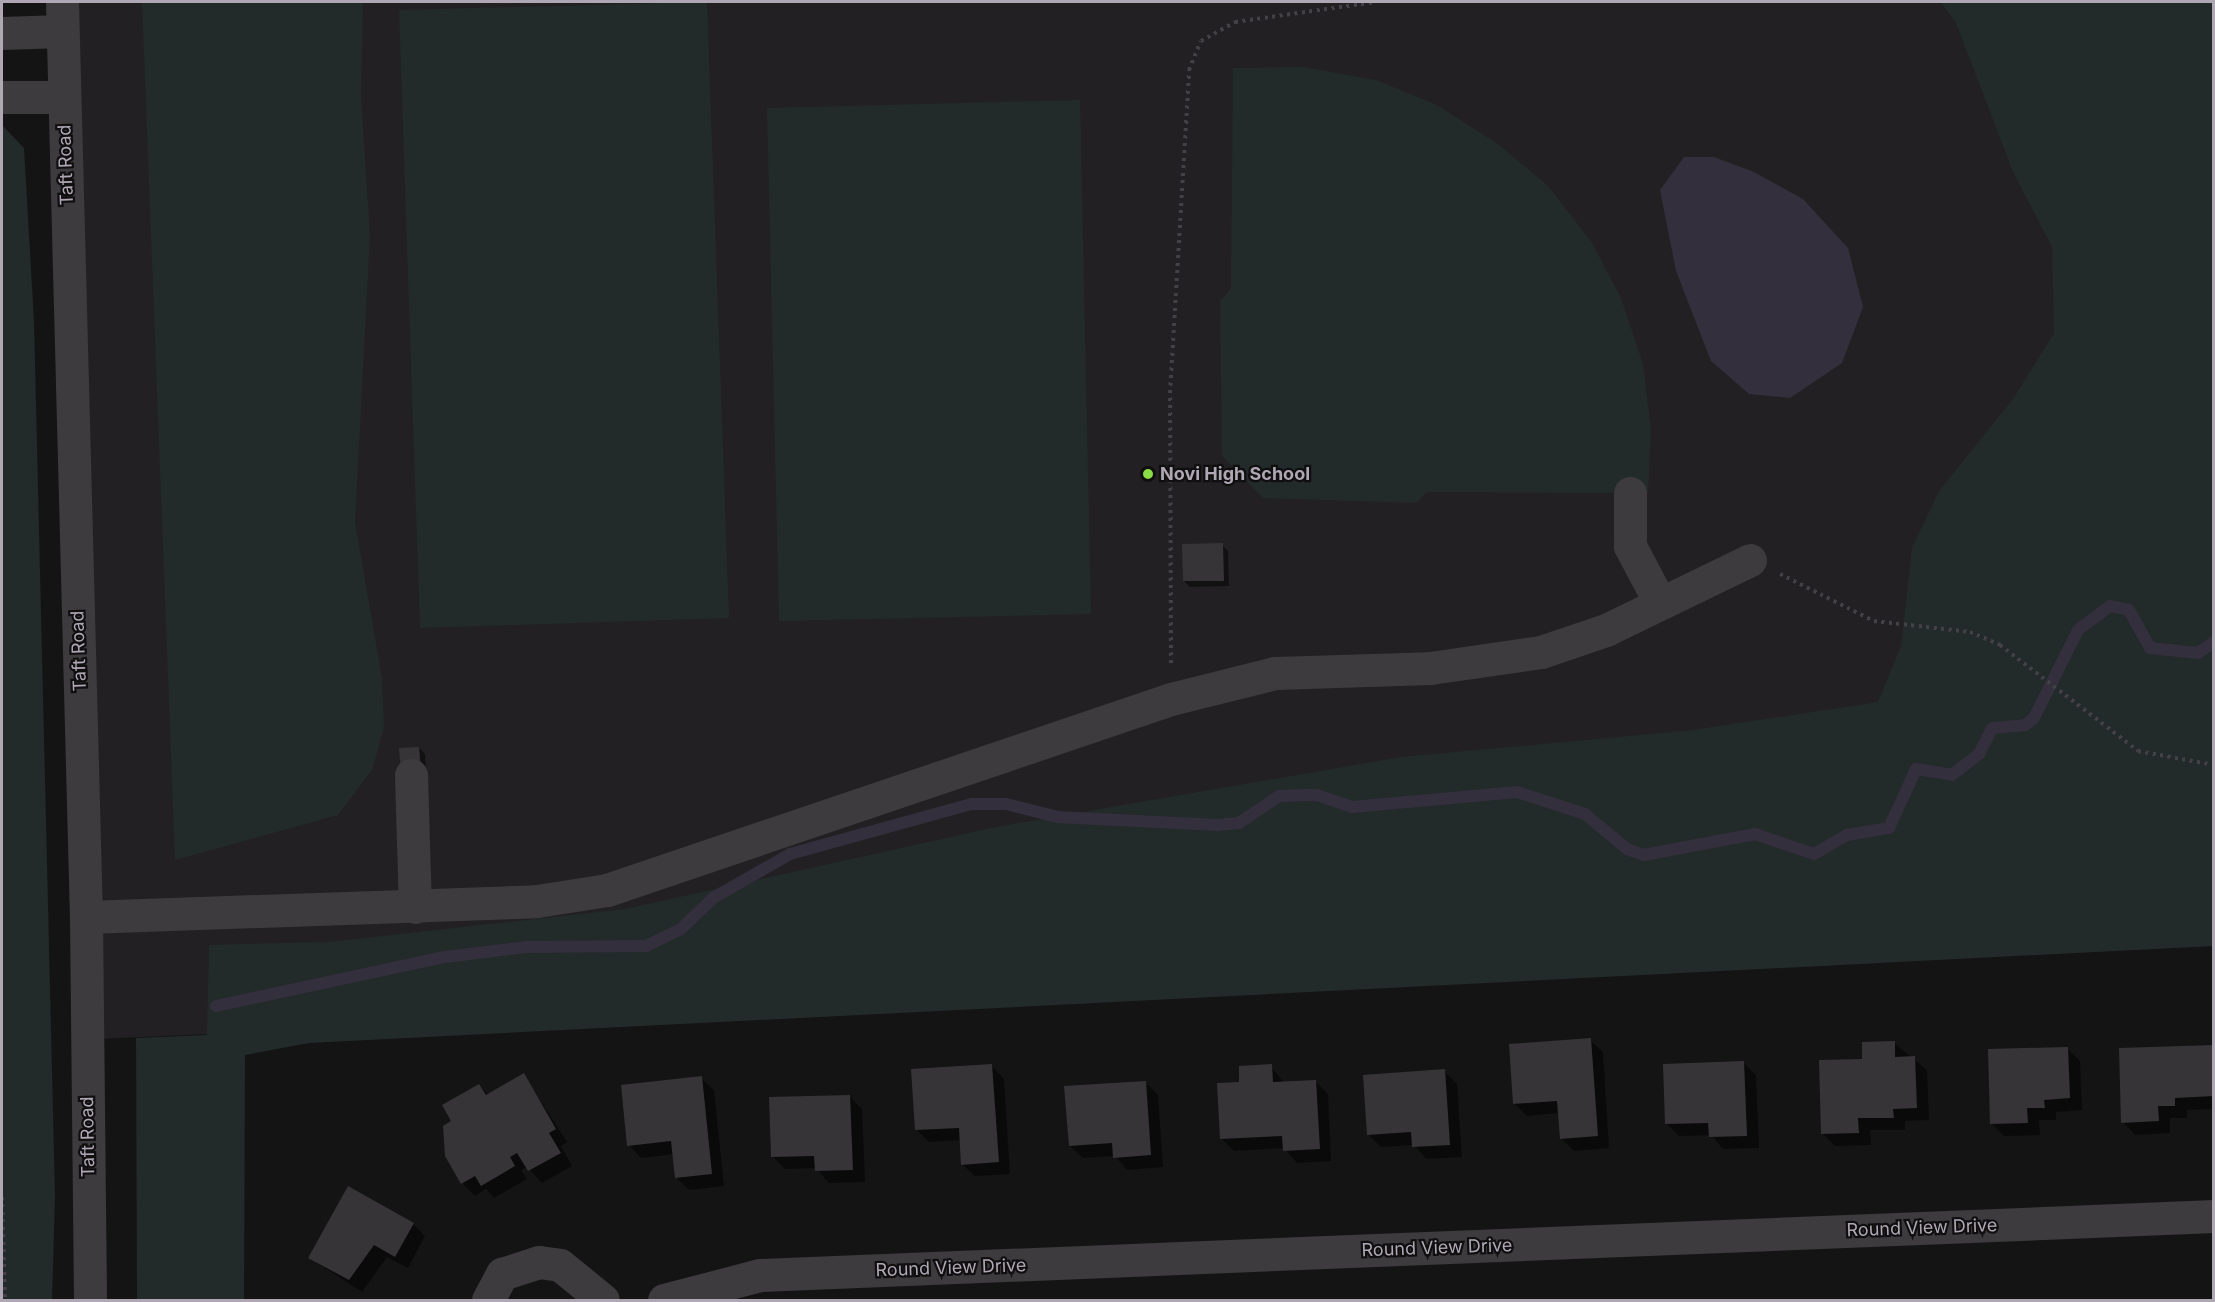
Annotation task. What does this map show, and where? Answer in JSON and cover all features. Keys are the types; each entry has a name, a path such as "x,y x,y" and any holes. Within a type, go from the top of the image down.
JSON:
{"street":[{"path":"2,33 62,16"},
{"name":"Taft Road","path":"62,16 86,917 90,1300"},
{"path":"2,98 64,97"},
{"path":"1630,493 1630,546 1660,603"},
{"path":"86,917 415,908 537,901 607,890 1171,699 1275,673 1491,663 1606,630 1750,560"},
{"path":"411,775 415,908"},
{"name":"Round View Drive","path":"664,1300 760,1275 2214,1216"},
{"path":"488,1300 502,1274 552,1262 603,1300"}],"path":[{"path":"1171,699 1170,393 1189,70 1202,41 1235,22 1376,2"},
{"path":"1750,560 1874,621 1970,632 2000,645 2050,681 2138,751 2214,765"},
{"path":"2,1197 4,1300"}],"shaded area":[{"name":"Novi High School","path":"78,2 2207,2 2213,946 95,1039"},
{"path":"142,2 363,2 361,95 370,236 355,522 382,678 384,728 372,770 338,815 175,860"},
{"path":"707,2 729,618 420,628 399,10"},
{"path":"1941,2 2213,2 2213,946 309,1043 245,1055 244,1300 137,1300 136,1038 207,1035 209,945 328,942 625,909 996,827 1401,757 1693,730 1878,702 1901,646 1912,548 1939,491 2013,399 2054,333 2052,247 2013,172 1956,23"},
{"path":"1303,67 1376,80 1437,105 1498,144 1548,186 1591,241 1621,298 1643,364 1651,431 1648,493 1427,492 1416,503 1263,498 1222,456 1220,301 1231,288 1233,68"},
{"path":"1080,100 1091,614 779,621 767,108"},
{"path":"2,125 24,148 34,322 55,1196 52,1300 2,1300"},
{"path":"1684,157 1714,157 1754,172 1803,199 1848,248 1863,307 1842,363 1790,398 1749,394 1711,361 1676,271 1660,190"}],"building":[{"path":"1223,543 1224,581 1183,581 1182,544"},
{"path":"419,747 421,769 401,771 399,748"},
{"path":"1591,1038 1598,1136 1560,1139 1557,1101 1513,1104 1509,1044"},
{"path":"1895,1041 1895,1057 1915,1056 1917,1108 1893,1109 1894,1118 1858,1118 1859,1133 1821,1134 1819,1060 1862,1059 1862,1042"},
{"path":"2214,1045 2214,1096 2175,1098 2175,1106 2158,1106 2159,1121 2121,1123 2119,1048"},
{"path":"2068,1047 2070,1098 2044,1100 2045,1108 2027,1108 2028,1123 1990,1124 1988,1049"},
{"path":"1744,1061 1747,1136 1709,1137 1708,1123 1665,1124 1663,1064"},
{"path":"992,1064 999,1162 961,1165 959,1128 915,1130 911,1069"},
{"path":"1272,1064 1273,1082 1316,1080 1320,1149 1283,1151 1282,1136 1220,1139 1217,1083 1239,1082 1239,1066"},
{"path":"1445,1069 1450,1145 1412,1147 1411,1132 1367,1135 1363,1075"},
{"path":"524,1073 556,1129 549,1133 561,1153 528,1171 517,1153 510,1157 515,1166 481,1186 475,1176 461,1184 445,1156 443,1126 451,1121 442,1105 479,1084 486,1095"},
{"path":"702,1076 712,1174 675,1178 671,1141 627,1146 621,1085"},
{"path":"1146,1081 1151,1155 1113,1158 1112,1143 1069,1146 1064,1086"},
{"path":"850,1095 853,1170 815,1171 814,1156 771,1157 769,1097"},
{"path":"348,1186 414,1223 395,1257 374,1245 349,1280 308,1258"}],"waterway":[{"path":"216,1006 445,957 527,947 646,946 681,929 713,898 790,854 972,804 1006,804 1058,817 1217,825 1239,823 1279,796 1317,795 1352,807 1517,792 1585,814 1627,849 1644,855 1755,834 1814,854 1847,835 1889,828 1916,769 1952,775 1979,754 1992,728 2025,725 2034,718 2078,630 2110,606 2129,610 2150,648 2198,653 2214,642"}],"place":[{"name":"Novi High School","path":"1148,474"}]}
